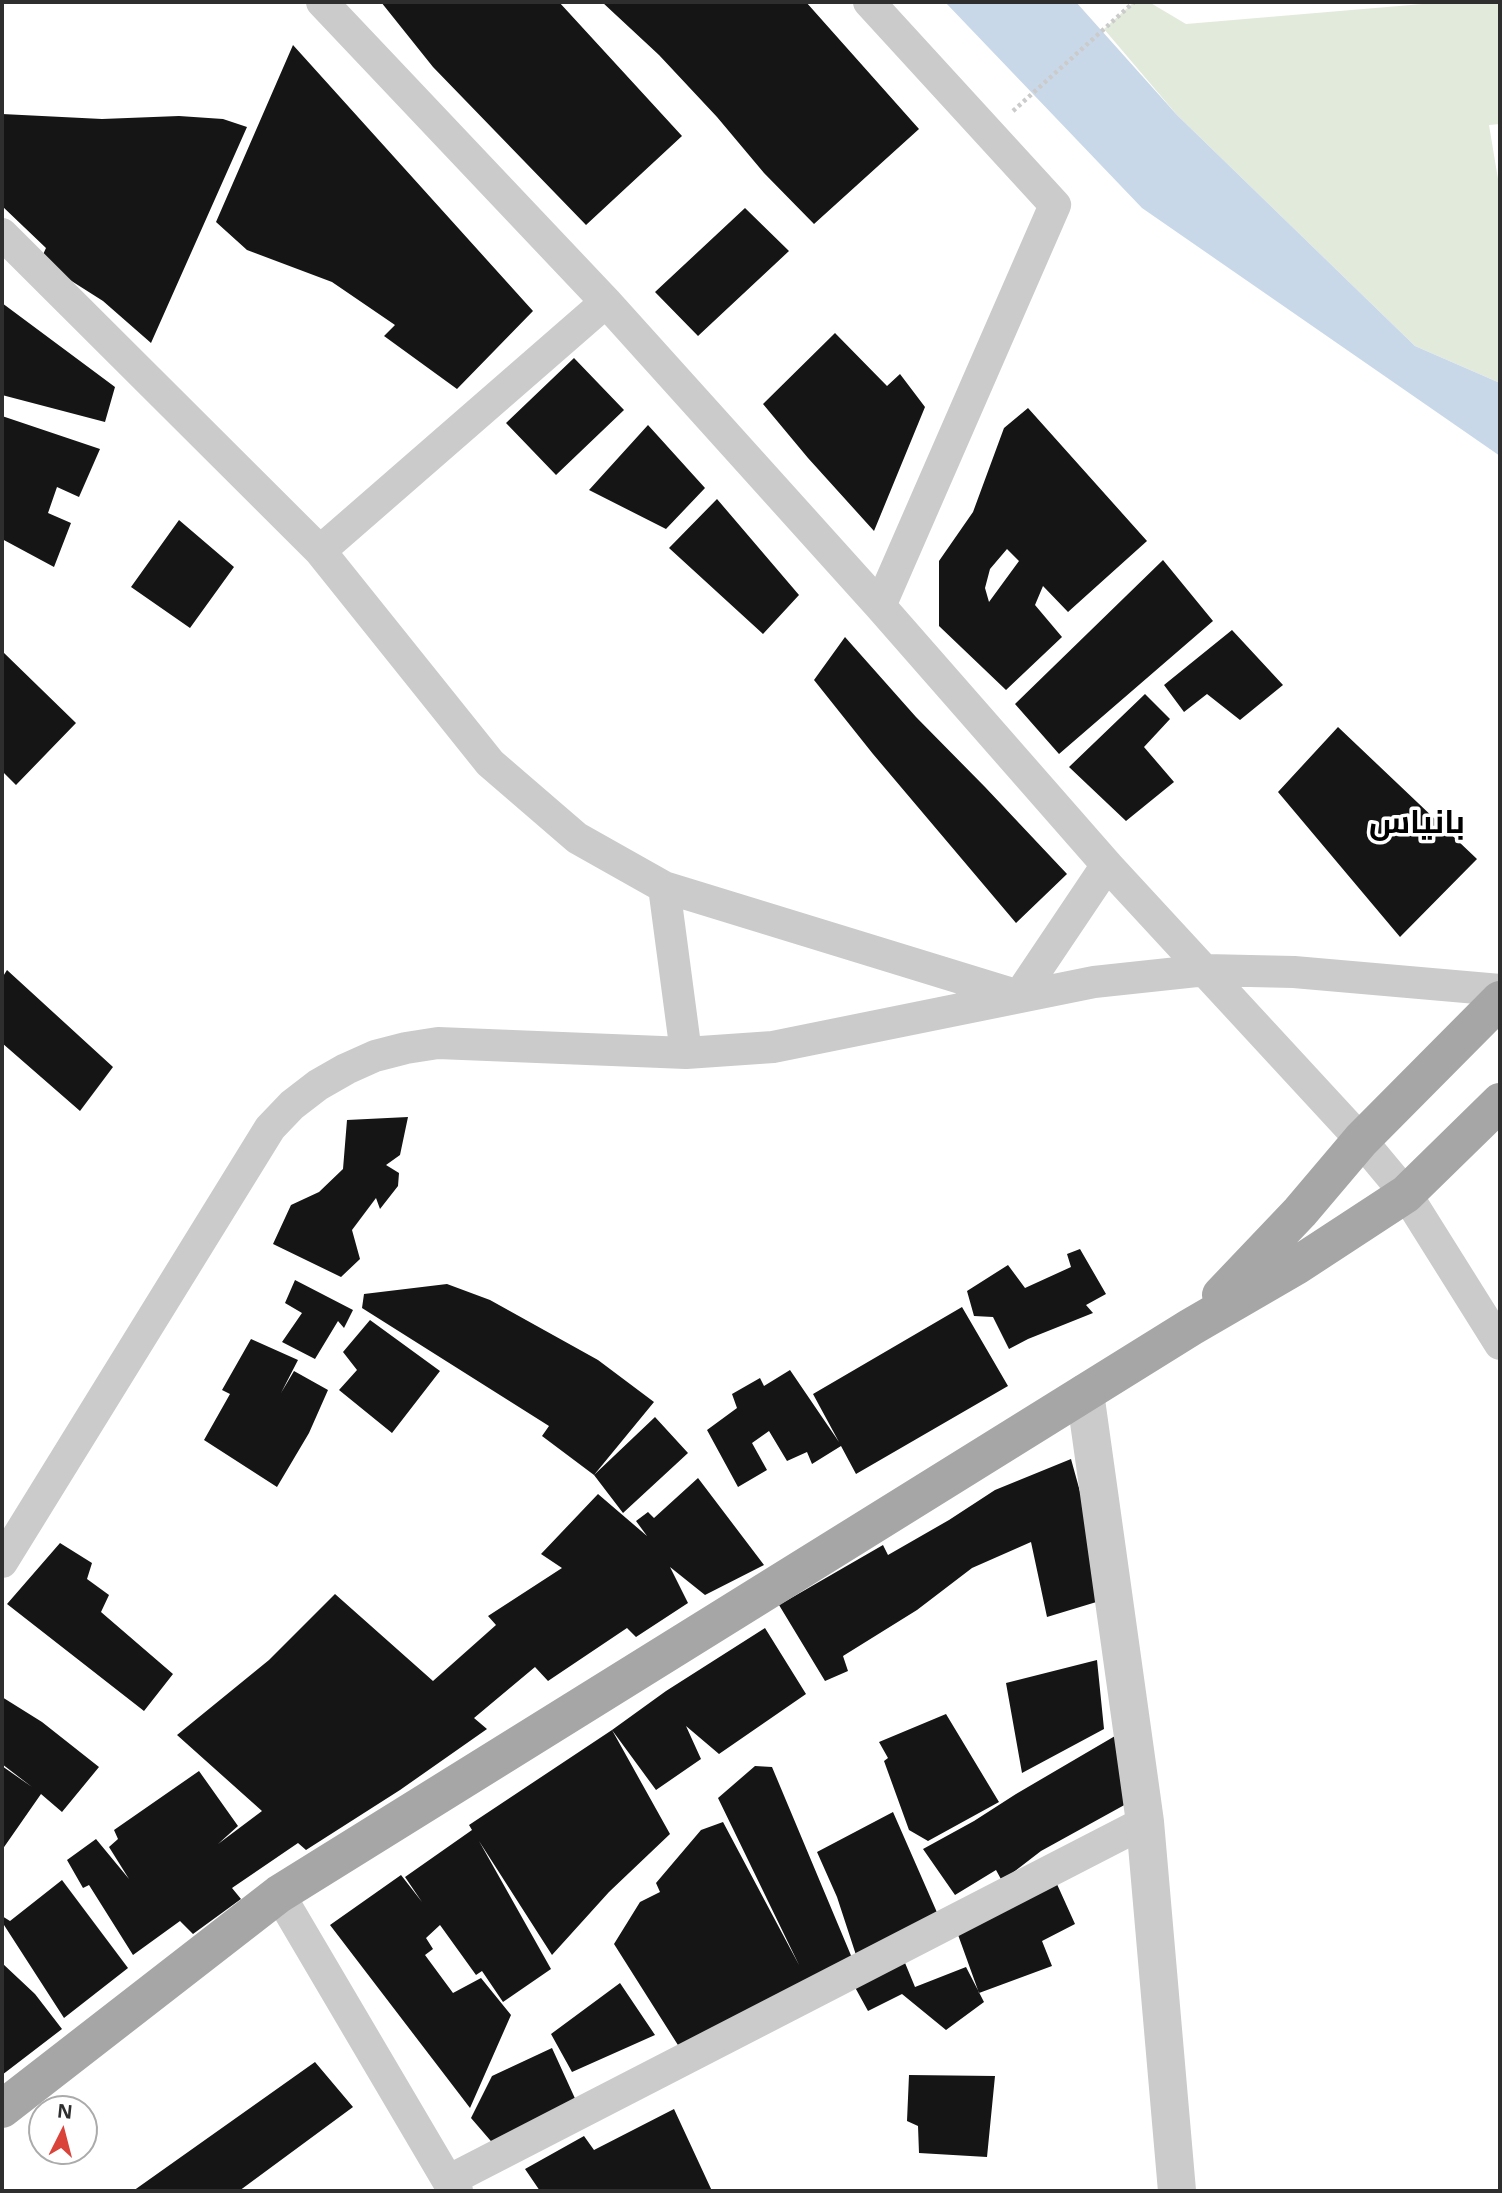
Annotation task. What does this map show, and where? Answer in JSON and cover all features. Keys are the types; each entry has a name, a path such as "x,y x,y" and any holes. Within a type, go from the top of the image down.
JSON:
{"main road":[{"path":"1191,1327 1300,1212 1361,1140 1500,1000"},
{"path":"2,2109 279,1894 1191,1327 1296,1266 1406,1194 1500,1102"}],"street":[{"path":"322,2 606,302 880,606 1107,865 1361,1140 1406,1194 1500,1344"},
{"path":"869,2 1055,205 880,606"},
{"path":"2,234 320,551 490,763 577,838 664,887 1019,996"},
{"path":"320,551 606,302"},
{"path":"1019,996 1107,865"},
{"path":"664,887 685,1053"},
{"path":"2,1562 270,1128 292,1105 318,1085 375,1056 438,1043 685,1053 773,1047 1094,982 1206,970 1294,972 1500,990"},
{"path":"1085,1393 1145,1822 1177,2191"},
{"path":"279,1894 453,2186 1145,1822"}],"path":[{"path":"1026,100 1135,2"}],"shaded area":[{"path":"1134,2 1149,2 1186,24 1446,2 1500,2 1500,124 1489,125 1500,191 1500,383 1415,346 1177,115 1104,29"}],"water":[{"path":"945,2 1076,2 1177,115 1415,346 1500,383 1500,456 1142,208"}],"building":[{"path":"381,2 559,2 682,136 586,225 433,67"},
{"path":"602,2 806,2 919,129 814,224 764,173 717,117 659,55"},
{"path":"293,45 533,311 457,389 384,336 395,325 332,282 247,250 216,222"},
{"path":"2,114 102,119 179,116 223,119 247,127 151,343 103,301 40,261 46,248 2,206"},
{"path":"745,208 789,251 698,336 655,292"},
{"path":"2,303 115,387 105,422 2,395"},
{"path":"835,333 887,386 900,374 925,407 874,531 763,404"},
{"path":"574,358 624,410 556,475 506,423"},
{"path":"1028,408 1147,541 1068,612 1043,586 1035,605 1062,637 1006,690 939,626 939,561 973,512 1004,428","holes":["1007,549 1019,561 989,602 985,588 990,569"]},
{"path":"2,416 100,449 79,497 57,487 48,513 71,523 54,567 2,539"},
{"path":"648,425 705,488 666,529 589,490"},
{"path":"717,499 799,595 763,634 669,548"},
{"path":"179,520 234,567 190,628 131,587"},
{"path":"1163,560 1213,621 1059,754 1015,704"},
{"path":"1232,630 1283,685 1240,720 1207,694 1184,712 1164,685"},
{"path":"845,637 916,717 1067,874 1016,923 814,680"},
{"path":"2,651 76,723 16,785 2,771"},
{"path":"1145,694 1170,719 1144,747 1174,782 1126,821 1069,767"},
{"path":"1338,727 1477,859 1400,937 1278,792"},
{"path":"7,970 113,1067 80,1111 2,1043 2,978"},
{"path":"408,1117 400,1155 386,1165 399,1173 398,1186 380,1209 376,1198 352,1230 360,1259 341,1277 273,1244 291,1205 319,1192 343,1169 347,1120"},
{"path":"1080,1249 1106,1294 1086,1305 1093,1313 1009,1349 993,1317 974,1316 967,1291 1008,1265 1025,1288 1071,1267 1067,1254"},
{"path":"295,1280 353,1310 344,1328 338,1321 315,1359 282,1342 302,1313 285,1303"},
{"path":"447,1284 490,1300 598,1360 654,1402 594,1475 542,1436 549,1426 362,1308 364,1294"},
{"path":"962,1307 1008,1386 856,1474 841,1446 812,1464 807,1452 787,1461 769,1431 752,1443 767,1470 738,1487 707,1430 737,1408 732,1394 760,1378 764,1386 790,1370 839,1442 813,1394"},
{"path":"370,1320 440,1371 392,1433 339,1390 357,1370 343,1352"},
{"path":"251,1339 298,1360 281,1393 294,1371 328,1390 309,1433 277,1487 204,1440 230,1394 222,1390"},
{"path":"655,1417 688,1453 623,1513 594,1475"},
{"path":"1071,1459 1087,1517 1103,1600 1047,1617 1031,1542 972,1568 917,1610 843,1656 848,1671 825,1681 779,1605 883,1545 888,1555 995,1490"},
{"path":"698,1478 764,1565 705,1595 670,1567 688,1603 636,1637 627,1628 548,1681 535,1667 474,1718 487,1729 400,1790 306,1850 298,1843 232,1888 241,1899 193,1934 180,1921 133,1955 89,1885 83,1888 67,1860 96,1839 129,1879 109,1847 118,1839 114,1830 199,1771 238,1826 218,1844 262,1811 177,1735 269,1660 335,1594 433,1681 496,1625 488,1616 562,1568 541,1554 598,1494 647,1536 636,1521 648,1512 654,1518"},
{"path":"60,1543 92,1563 87,1579 109,1595 101,1612 173,1674 144,1711 7,1604"},
{"path":"765,1628 806,1694 719,1754 686,1726 701,1759 656,1790 612,1730 666,1691"},
{"path":"1097,1660 1104,1729 1022,1773 1006,1683"},
{"path":"2,1697 42,1722 99,1767 62,1812 41,1794 2,1850 2,1766 32,1787 2,1764"},
{"path":"946,1714 999,1802 928,1841 909,1830 884,1761 888,1758 879,1742"},
{"path":"612,1730 670,1834 609,1892 552,1955 479,1841 551,1969 503,2002 482,1971 476,1975 440,1925 426,1938 433,1949 425,1955 453,1993 481,1978 511,2015 470,2108 330,1925 401,1875 422,1902 405,1877 472,1830 469,1825"},
{"path":"1115,1736 1128,1803 1041,1851 1002,1881 996,1870 955,1895 923,1849"},
{"path":"755,1766 772,1767 855,1965 683,2053 614,1944 640,1902 660,1892 656,1883 701,1830 723,1822 799,1965 718,1798"},
{"path":"893,1812 939,1917 856,1955 837,1897 817,1852"},
{"path":"62,1880 128,1968 64,2018 4,1925 2,1931 2,1916 10,1921"},
{"path":"1056,1882 1075,1924 1042,1941 1052,1966 979,1993 957,1932"},
{"path":"903,1958 915,1987 966,1967 984,2002 946,2030 902,1994 868,2011 851,1980"},
{"path":"2,1963 35,1994 62,2029 2,2075"},
{"path":"620,1983 655,2035 572,2072 551,2034"},
{"path":"552,2048 578,2105 496,2147 471,2118 492,2076"},
{"path":"315,2062 353,2107 239,2191 133,2191"},
{"path":"909,2075 995,2076 987,2157 919,2153 918,2126 907,2121"},
{"path":"674,2109 712,2191 540,2191 525,2169 584,2136 594,2150"}],"district":[{"name":"بانياس","path":"1417,824"}]}
